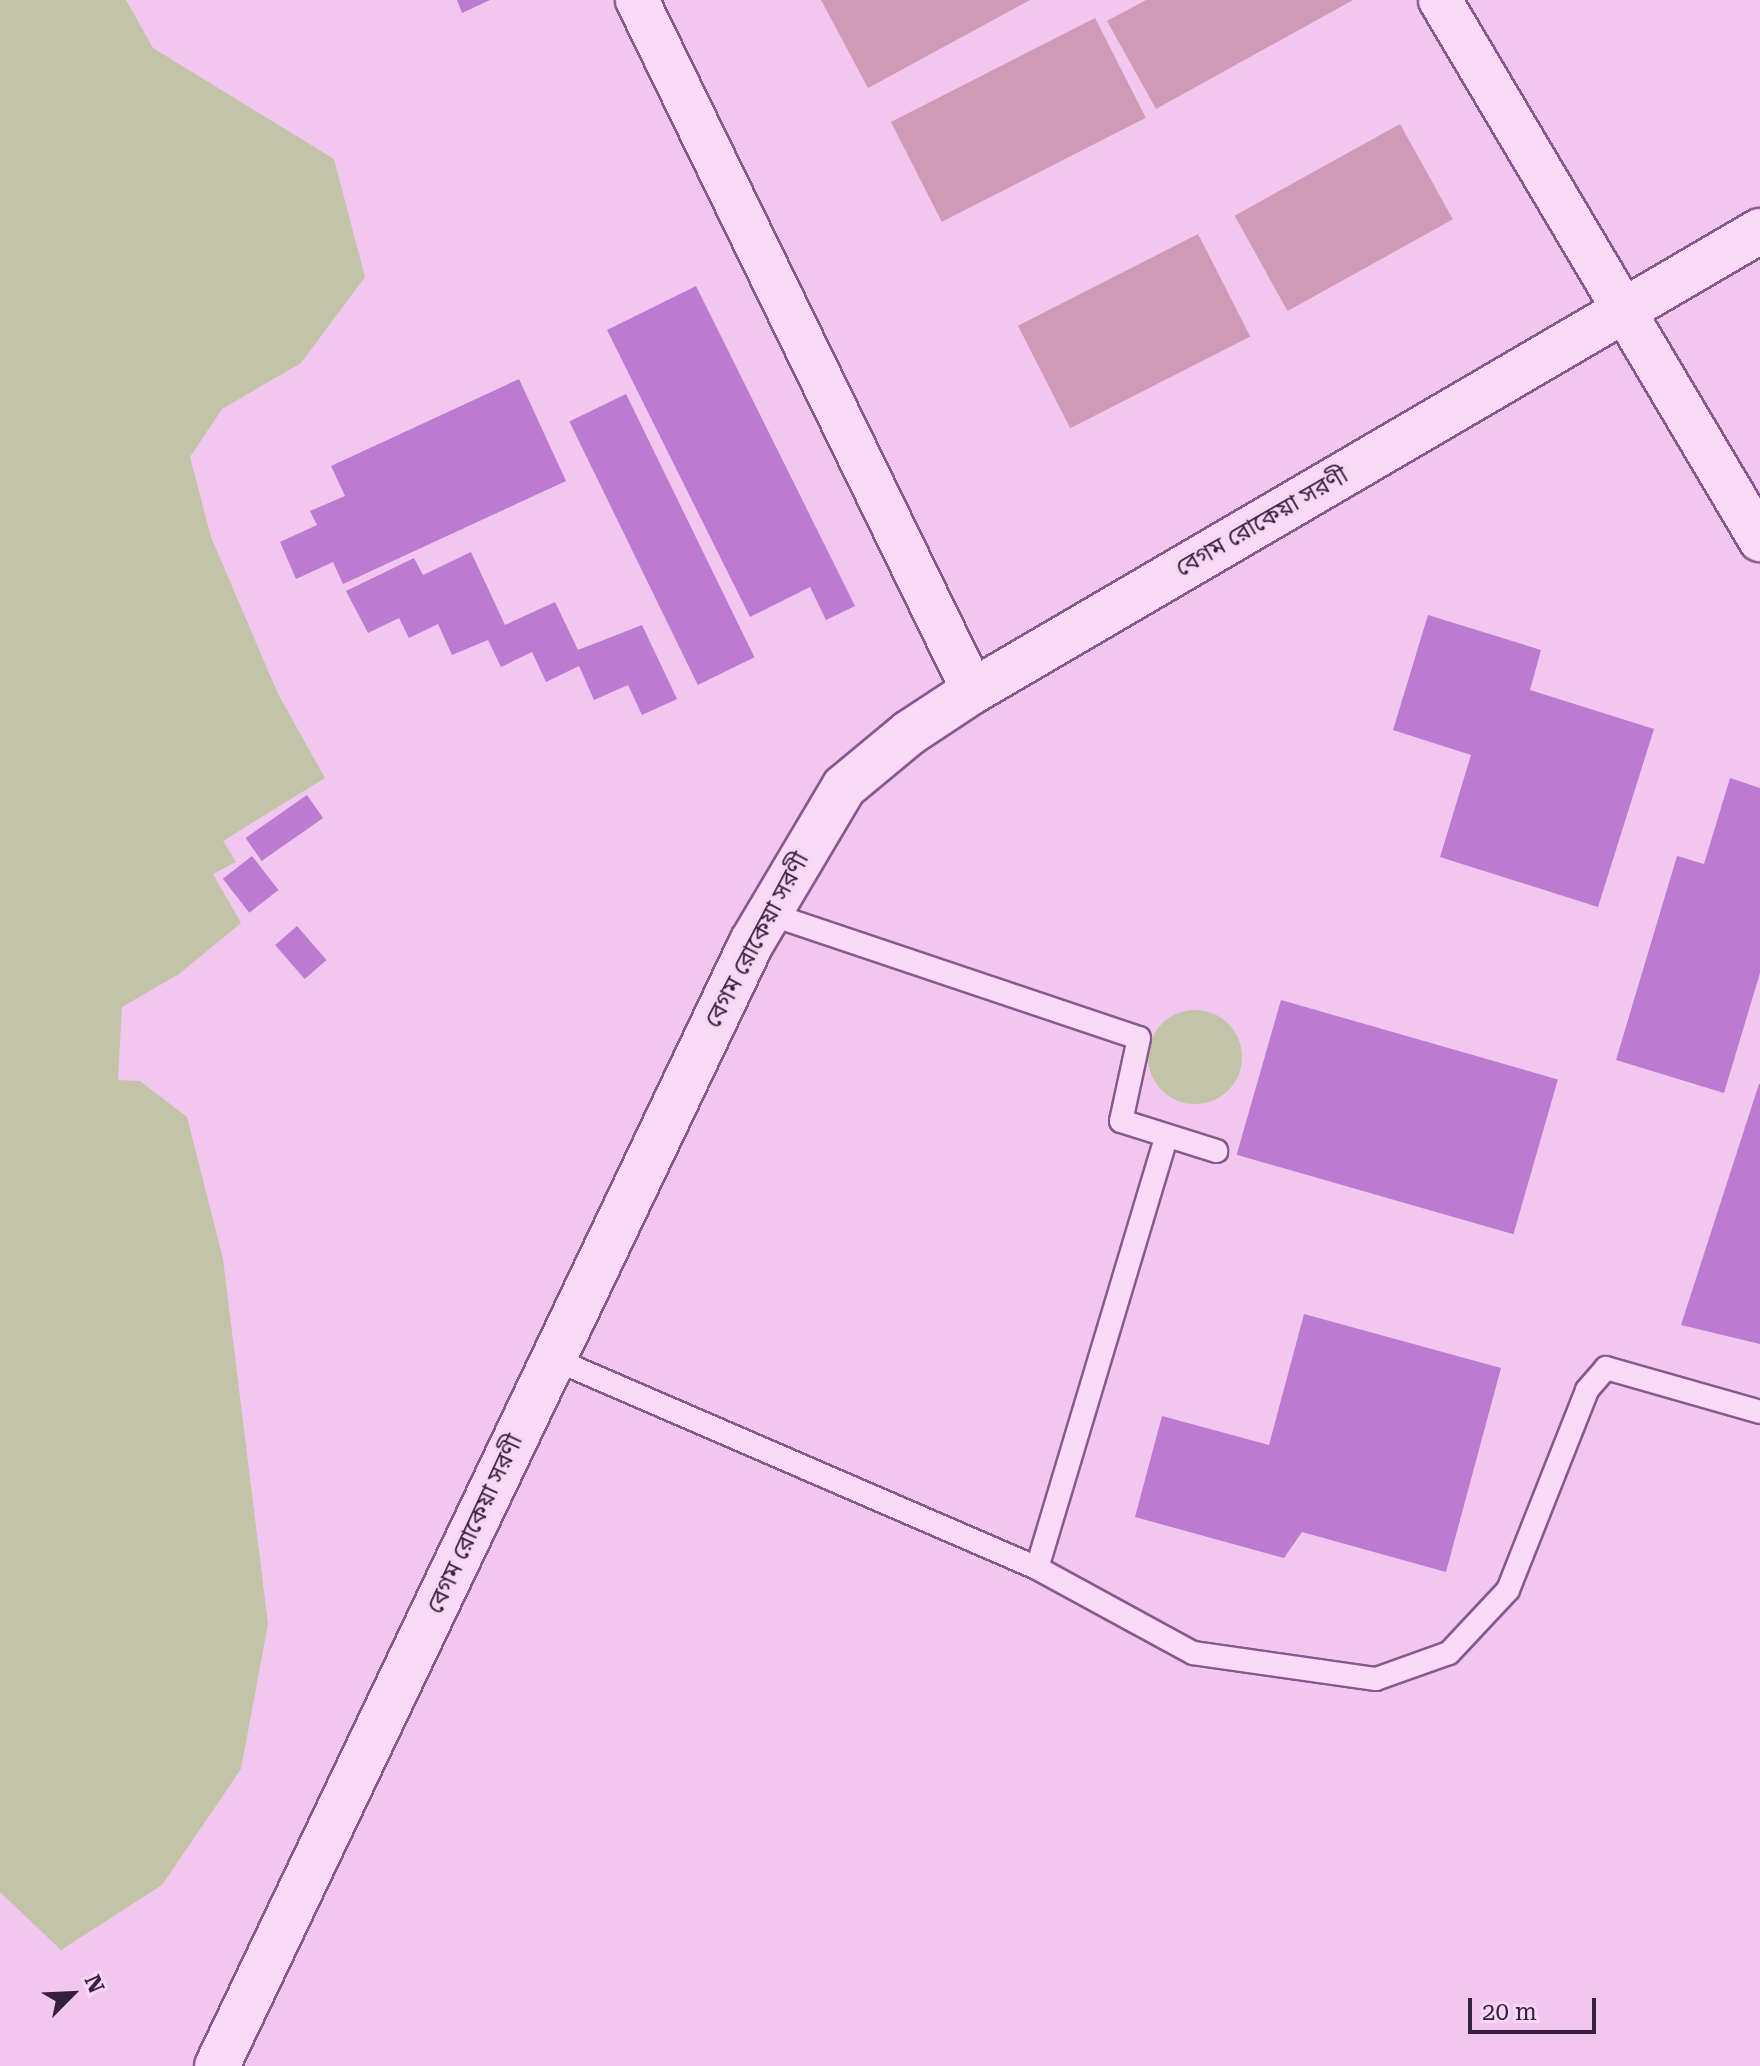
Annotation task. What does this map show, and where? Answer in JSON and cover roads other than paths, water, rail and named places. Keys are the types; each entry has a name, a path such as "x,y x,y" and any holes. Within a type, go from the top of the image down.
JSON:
{"street":[{"path":"637,0 973,691"},
{"path":"1440,0 1760,540"},
{"name":"বেগম রোকেয়া সরণী","path":"217,2066 767,913 844,787 909,733 973,691 1760,231"}],"lane":[{"path":"767,913 1139,1038 1121,1121 1216,1151"},
{"path":"1037,1568 1167,1136"},
{"path":"554,1359 1037,1568 1193,1653 1376,1679 1449,1653 1508,1590 1587,1390 1606,1368 1760,1412"}]}
